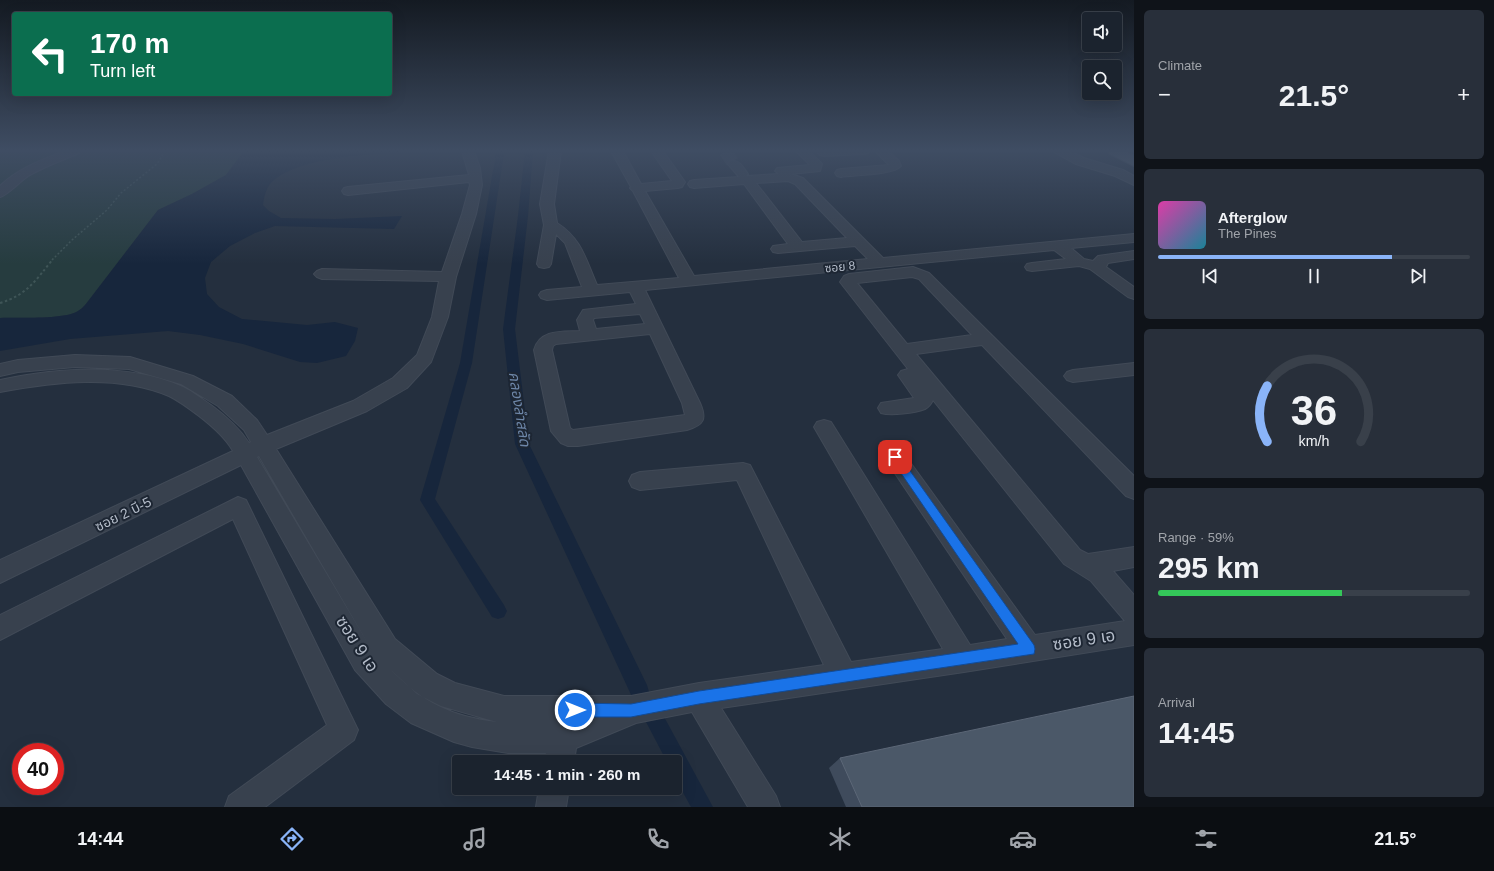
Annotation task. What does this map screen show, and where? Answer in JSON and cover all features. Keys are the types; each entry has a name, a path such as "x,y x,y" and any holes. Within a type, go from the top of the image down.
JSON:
{"street":[{"path":"348,190 362,189"},
{"name":"ซอย 2 บี-5","path":"0,572 247,438 360,406 400,383 425,358 440,317 448,277 469,214 475,189"},
{"path":"544,264 551,226 547,204 549,189"},
{"path":"636,189 689,282"},
{"path":"753,189 798,247"},
{"path":"807,189 880,263"},
{"path":"551,226 562,232 571,241 592,291"},
{"name":"ซอย 8","path":"547,295 1134,238"},
{"path":"778,249 858,240"},
{"path":"1057,245 1079,262"},
{"path":"1101,264 1100,261 1103,259 1134,255"},
{"path":"1032,267 1079,262 1095,266 1134,294"},
{"path":"823,268 924,398 919,404 888,408"},
{"path":"1134,490 924,276 913,272 849,279 848,282 1072,557 1099,573 1134,613"},
{"path":"322,274 448,277"},
{"path":"636,287 691,403 695,414 694,419 687,424 568,438 561,432 543,350 545,343 552,339 655,328"},
{"path":"590,335 586,320 589,314 646,308"},
{"path":"903,350 987,339"},
{"path":"0,370 18,366 74,361 130,362 187,380 225,401 247,438"},
{"path":"1073,376 1134,369"},
{"path":"0,386 18,382 72,376 126,378 175,391 247,438"},
{"path":"824,427 964,660"},
{"name":"ซอย 9 เอ","path":"247,438 386,648 427,684 451,696 504,710 631,710 699,697 964,660 1134,632"},
{"name":"ซอย 9 เอ","path":"247,438 364,661 385,684 408,704 434,719 465,730 496,737 527,740 561,750 595,727 631,710"},
{"path":"895,457 1029,649"},
{"path":"640,481 743,471 844,677"},
{"path":"0,628 238,506 344,730 240,807"},
{"path":"1085,565 1134,556"},
{"path":"364,661 386,648"},
{"path":"699,697 765,807"},
{"path":"551,807 553,795"}],"path":[{"path":"0,303 14,299 30,287 54,258 72,240 107,210 126,189"}],"green space":[{"path":"0,189 202,189 158,210 88,302 79,310 62,316 40,318 0,318"}],"water":[{"path":"202,189 268,189 263,205 269,211 281,218 335,219 402,216 394,229 275,226 255,233 230,246 211,262 205,278 207,294 219,307 242,319 307,325 335,322 358,328 355,341 346,356 317,363 300,362 243,344 200,335 168,331 70,339 0,351 0,318 40,318 62,316 79,310 88,302 158,210"}],"building":[{"path":"1134,696 1134,807 862,807 840,758"}],"waterway":[{"path":"494,189 466,363 427,500 498,611"},
{"name":"คลองลำสลัด","path":"526,189 509,329 522,444 640,692"},
{"name":"คลองลำสลัด","path":"655,720 702,807"}],"route":[{"path":"575,710 631,710 699,697 964,660 1029,649 895,457"}]}
